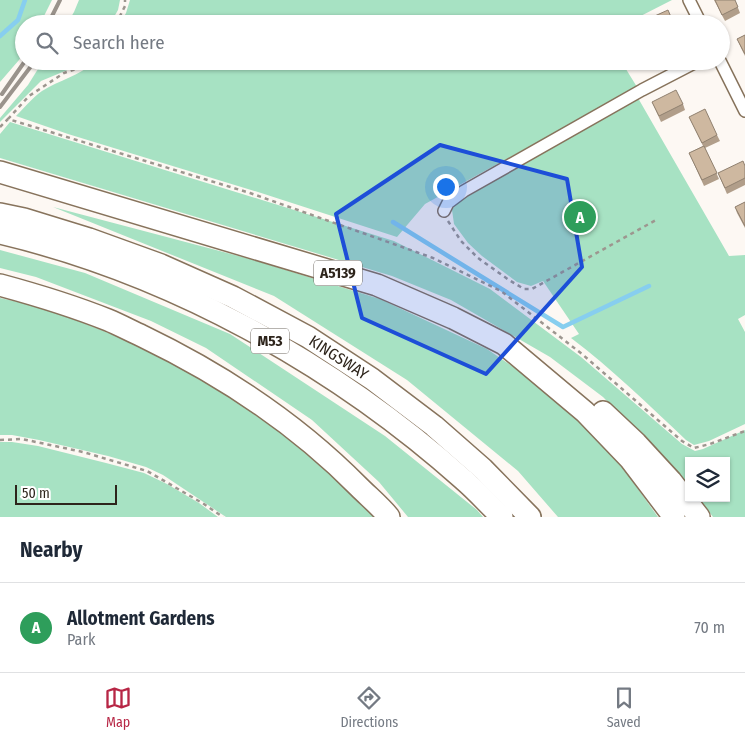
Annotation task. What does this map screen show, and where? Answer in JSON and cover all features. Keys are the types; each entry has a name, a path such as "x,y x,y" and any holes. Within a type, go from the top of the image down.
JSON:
{"highway":[{"name":"A5139","path":"0,172 377,285 454,318 504,344 560,378 602,411 672,481 699,517"},
{"name":"KINGSWAY","path":"0,214 24,219 89,239 161,265 233,297 308,337 372,379 434,426 483,469 530,517"},
{"name":"M53","path":"0,233 26,239 85,258 158,285 229,319 288,351 353,392 408,432 465,480 502,517"},
{"path":"0,285 53,300 109,320 212,372 260,403 303,435 343,471 389,517"},
{"name":"A5139","path":"504,344 586,412 630,459 674,517"}],"street":[{"path":"689,0 696,15"},
{"path":"444,211 448,203 464,190 681,70"},
{"path":"725,70 744,105"}],"path":[{"path":"120,15 125,0"},
{"path":"0,127 29,96 64,73 73,70"},
{"path":"8,119 250,193 433,258 501,291 582,354 682,441 694,448 745,431"},
{"path":"444,211 446,219 461,241 478,258 524,289 532,289 540,285 656,220"},
{"path":"0,440 22,439 83,452 147,471 223,517"}],"highlighted area":[{"path":"440,145 567,179 582,267 486,374 362,318 336,214"}],"green space":[{"path":"0,0 52,0 44,15 15,15 15,65 0,82"},
{"path":"79,0 120,0 115,15 72,15"},
{"path":"130,0 672,0 643,15 125,15"},
{"path":"37,70 67,70 41,81 0,122 0,118 28,85"},
{"path":"83,70 627,70 637,87 425,204 397,237 16,116 42,91"},
{"path":"638,98 729,256 745,255 745,315 738,319 745,332 745,424 709,441 694,445 686,440 616,375 571,338 579,334 543,281 531,286 517,282 482,256 468,243 454,224 452,210 457,202"},
{"path":"10,122 394,241 490,289 581,357 682,444 695,451 745,430 745,517 713,517 702,502 730,502 730,457 685,457 685,480 603,397 550,357 451,300 392,276 0,158 0,134"},
{"path":"53,207 250,259 380,299 487,349 534,381 611,451 658,517 558,517 518,471 407,380 274,296"},
{"path":"0,250 85,273 230,334 385,436 477,510 483,517 408,517 379,482 312,420 206,348 151,321 36,277 0,268"},
{"path":"0,298 45,308 157,352 270,420 361,501 374,517 226,517 163,475 146,467 39,440 12,435 0,435"},
{"path":"0,442 38,446 144,473 199,503 218,517 0,517"}],"building":[{"path":"715,0 735,0 738,7 722,15"},
{"path":"668,10 670,15 657,15"},
{"path":"745,35 745,54 737,39"},
{"path":"676,90 683,104 659,116 652,102"},
{"path":"705,109 717,135 702,143 689,117"},
{"path":"704,146 717,173 702,180 689,153"},
{"path":"743,161 745,178 725,188 718,173"},
{"path":"745,202 745,226 735,207"}],"waterway":[{"path":"20,15 25,0"},
{"path":"0,36 15,23"},
{"path":"393,222 563,327 649,286"}],"railway":[{"path":"52,15 60,0"},
{"path":"2,94 19,70"},
{"path":"0,107 28,70"}],"place":[{"name":"Allotment Gardens","path":"580,217"}]}
